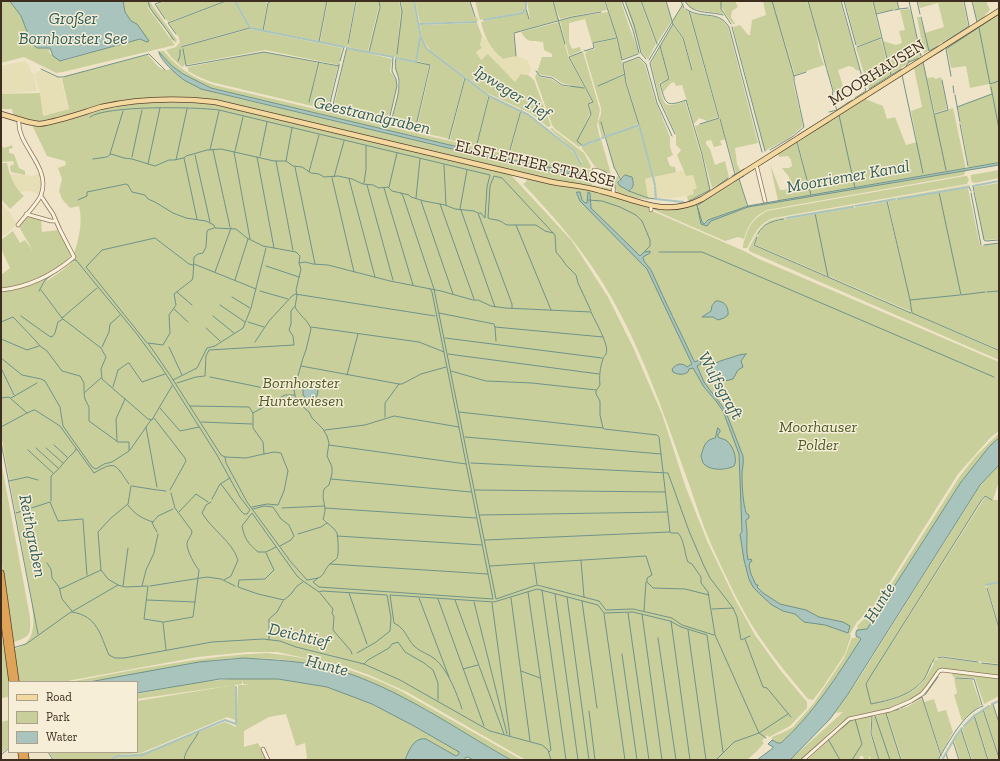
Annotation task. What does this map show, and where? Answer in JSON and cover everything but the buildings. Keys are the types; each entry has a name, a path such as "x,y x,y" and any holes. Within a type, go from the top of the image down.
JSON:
{"highway":[{"path":"1,573 12,681"},
{"path":"1,600 16,681"}],"main road":[{"name":"MOORHAUSEN","path":"770,156 999,12"},
{"name":"ELSFLETHER STRASSE","path":"1,114 19,120 41,123 106,106 169,100 215,102 552,182 599,190 651,208 681,207 694,203 770,156"}],"street":[{"path":"18,225 41,196 42,180 40,172 24,141 19,126 19,120"},
{"path":"755,165 765,201"},
{"path":"594,170 601,171 610,178 612,182 613,194"},
{"path":"1,290 33,283 59,269 74,256 53,214 41,196"},
{"path":"26,214 56,221"},
{"path":"802,760 849,719 890,710 911,701 922,694 939,671 942,670 999,677"},
{"path":"263,749 268,760"}],"shaded area":[{"path":"482,36 486,39 496,54 502,59 517,56 528,61 531,70 528,75 521,74 515,82 488,54 481,60 476,52 482,48 480,45"},
{"path":"25,61 33,73 37,91 1,94 1,66"},
{"path":"41,70 61,79 68,109 43,116 40,93 34,74"},
{"path":"683,170 686,176 693,175 697,183 697,188 693,190 694,194 674,198 648,198 645,179"},
{"path":"40,173 40,195 30,191 19,192 10,174 33,176"},
{"path":"1,203 8,210 17,224 8,233 1,237"}],"green space":[{"path":"1,1 10,1 21,16 32,44 37,48 50,48 49,52 53,56 63,61 140,39 147,42 137,24 131,21 125,12 123,1 148,1 151,3 177,40 176,43 171,39 167,30 148,6 148,8 175,45 56,73 24,57 1,63"},
{"path":"167,1 225,1 168,22 156,5"},
{"path":"228,1 234,1 249,28 184,45 182,48 185,63 182,67 166,50 176,47 180,42 178,36 169,23"},
{"path":"236,1 265,1 267,3 263,30 251,28"},
{"path":"273,1 327,1 319,41 264,30 268,4"},
{"path":"328,1 355,1 347,47 320,42"},
{"path":"357,1 379,1 368,51 348,47"},
{"path":"380,1 399,1 401,12 396,57 369,51 380,7"},
{"path":"401,1 413,1 420,37 416,60 414,61 396,57 402,11"},
{"path":"415,1 470,1 474,18 477,17 478,21 420,23"},
{"path":"475,1 525,1 526,6 521,12 480,20"},
{"path":"527,1 552,1 559,20 513,33 516,56 503,59 489,42 481,22 522,13 526,10 529,20"},
{"path":"553,1 604,1 607,10 560,19"},
{"path":"606,1 621,1 639,53 622,59"},
{"path":"625,1 640,1 656,44 648,59 642,53"},
{"path":"641,1 665,1 672,20 657,43"},
{"path":"685,1 735,1 738,7 732,11 731,17 735,24 733,24 726,15 721,6 723,14 693,9"},
{"path":"763,1 807,1 816,30 819,51 824,65 795,75 777,16 794,75 793,82 803,126 789,138 765,151 733,27 740,25 748,35 750,35 752,20 766,15"},
{"path":"808,1 840,1 860,71 849,66 838,70 845,93 839,94 834,92"},
{"path":"845,1 872,1 881,38 857,46"},
{"path":"873,1 897,1 898,9 876,13"},
{"path":"963,1 968,26 924,54 917,17 920,17 925,34 944,27 938,3 920,8 918,2"},
{"path":"973,1 986,1 990,10 985,15 986,16 977,21"},
{"path":"683,5 683,8 688,11 718,117 707,121 699,118 694,124 682,85 676,86 674,82 671,83 663,92 661,84 670,79 660,46 673,25 682,38 693,70 683,37 673,20"},
{"path":"910,9 921,56 891,74 883,41 896,45 902,43 899,31 905,30 900,10"},
{"path":"608,12 616,37 592,43 585,19 569,23 569,42 572,49 580,47 581,51 569,56 560,21 572,17"},
{"path":"689,12 716,17 724,22 728,27 758,143 735,148 737,164 740,170 736,173"},
{"path":"999,15 999,163 969,168 958,107 991,93 989,84 970,88 966,66 951,68 947,49 957,41"},
{"path":"559,22 568,56 592,102 587,104 590,113 578,139 591,114 588,105 593,102 570,57 583,52 600,110 597,125 600,138 579,147 555,129 552,125 535,77 537,73 540,77 551,79 562,86 571,87 571,85 565,84 553,77 537,72 542,57 552,57 552,54 544,50 543,42 528,40 521,32"},
{"path":"477,23 482,36 480,45 482,48 476,52 481,60 488,54 515,82 521,74 528,75 534,80 551,126 548,127 530,113 487,93 430,50 422,38 420,25"},
{"path":"250,29 342,48 339,65 265,50 186,65 182,48 184,46"},
{"path":"616,38 625,73 597,86 625,74 626,83 638,124 606,136 601,121 604,136 602,138 598,122 601,114 601,108 585,54 586,51 595,49 594,44"},
{"path":"420,39 428,50 464,78 449,139 416,131 431,65 417,61"},
{"path":"881,39 890,75 869,89 856,48"},
{"path":"660,47 669,79 659,83 663,100 668,105 685,101 710,190 688,201 687,196 694,194 693,190 697,188 693,175 686,176 677,155 681,150 676,145 676,134 660,100 651,63"},
{"path":"347,48 392,59 390,71 395,78 397,85 387,125 333,111"},
{"path":"164,51 186,72 214,85 539,162 596,171 607,176 611,184 607,186 593,183 592,185 613,189 609,191 564,183 386,141 192,99 105,105 39,122 32,122 13,115 12,109 2,109 1,94 40,93 43,116 69,109 62,79 66,76 147,55 164,70 171,69 184,80 216,93 532,168 574,175 576,176 576,180 581,180 581,176 585,176 589,180 585,174 521,162 211,88 183,74 172,66 159,52"},
{"path":"264,52 319,63 308,105 211,82 188,71 188,67"},
{"path":"639,58 645,65 654,97 670,137 670,147 673,155 667,158 670,166 675,167 676,172 654,177 627,83 624,63"},
{"path":"396,59 429,65 415,130 391,125 400,85 399,77 395,69"},
{"path":"320,63 338,66 328,108 325,109 308,105"},
{"path":"923,63 934,115 953,108 966,169 811,195 798,142 865,99 883,106 887,119 895,117 906,145 917,142 911,111 922,107 914,68"},
{"path":"934,77 935,79 941,77 947,109 935,113 927,78"},
{"path":"465,79 488,96 477,145 489,97 520,111 509,154 450,140"},
{"name":"Bornhorster Huntewiesen","path":"157,102 208,103 510,174 572,241 608,297 633,347 662,414 686,488 708,543 735,599 755,635 781,671 807,702 807,708 790,726 769,737 767,735 762,741 764,743 747,760 526,760 407,692 369,675 347,667 277,652 248,652 198,657 67,681 8,681 8,697 1,698 1,627 4,651 16,649 24,645 29,639 32,632 33,615 31,595 1,435 1,291 33,284 48,277 47,281 64,269 76,258 74,253 79,236 80,224 79,206 70,208 62,199 59,191 62,179 58,168 66,165 65,161 47,156 32,125 120,105"},
{"path":"521,111 529,115 573,152 581,164 582,162 575,151 550,129 552,128 584,153 591,166 590,169 538,161 510,154"},
{"path":"719,118 725,139 720,141 722,145 714,147 711,140 706,141 706,144 710,149 715,165 725,161 729,177 712,188 695,126"},
{"path":"637,126 639,128 652,177 645,179 648,198 629,191 632,189 628,175 621,178 614,167 606,137"},
{"path":"601,139 611,174 598,169 581,148"},
{"path":"797,142 811,195 778,201 770,164 780,190 792,187 789,177 782,168 789,168 792,166 791,160 788,156 779,157 778,154"},
{"path":"1,145 4,148 12,145 13,148 9,149 9,153 14,154 19,168 25,171 25,175 11,172 10,166 14,164 13,161 2,162"},
{"path":"1,163 7,163 13,181 24,196 10,209 1,199"},
{"path":"966,170 964,175 767,210 758,215 752,222 747,229 744,239 738,237 725,241 656,211 653,208 675,209 697,204 701,223 705,225 711,221 748,207"},
{"path":"999,170 999,178 975,183 972,182 971,175"},
{"path":"618,176 620,179 618,183 624,189 651,200 636,198 617,192 613,184 613,179"},
{"path":"967,176 969,180 967,184 774,218 764,223 755,234 747,248 743,248 751,225 757,218 767,211"},
{"name":"Moorhauser Polder","path":"527,177 594,190 650,206 650,210 759,259 999,362 999,431 990,438 958,474 876,604 857,622 850,634 851,636 845,654 813,700 808,699 790,678 755,631 741,607 702,522 654,388 622,317 600,279 580,250 523,184 526,182"},
{"path":"739,179 747,206 708,220 702,224 698,205"},
{"path":"999,183 999,239 986,240 983,238 974,187"},
{"path":"969,185 971,190 968,186 775,220 767,224 761,230 753,245 998,351 998,349 912,313 888,201 968,188 980,246 999,243 999,360 749,251 749,248 756,235 762,227 775,219"},
{"path":"887,202 912,312 754,244 762,229 771,222"},
{"path":"27,215 41,219 42,232 59,230 71,255 64,263 48,275 28,283 1,288 1,275 10,268 1,249 1,240 13,231 20,243 25,240 33,251 18,225"},
{"path":"999,433 999,438 989,447 961,482 867,629 857,630 857,626 878,605 960,476 975,457"},
{"path":"1,461 30,617 29,634 14,642 1,558"},
{"path":"999,465 999,481 993,500 999,500 999,581 985,585 999,629 999,664 942,656 931,662 931,666 924,678 915,688 902,696 876,703 895,699 907,694 918,687 924,681 934,664 933,662 942,658 999,665 999,676 942,669 928,686 907,702 889,709 847,718 830,732 802,760 790,760 843,712 835,713 858,680 980,486","holes":["984,496 993,500 985,497 866,684"]},
{"path":"999,582 999,625 987,586"},
{"path":"856,636 861,639 814,707 781,743 772,740 772,737 793,727 814,703 844,658 852,638 855,638"},
{"path":"267,653 284,655 318,661 367,676 399,690 522,760 511,760 425,709 371,682 354,675 318,665 262,658 225,659 206,661 108,679 74,681 192,660"},
{"path":"952,673 999,678 999,696 984,704 975,678 953,677"},
{"path":"243,678 278,679 327,687 372,704 459,751 459,754 456,756 426,739 413,746 405,760 304,760 307,758 305,743 296,746 286,714 269,717 244,731 244,747 258,743 267,760 113,760 119,757 148,752 225,722 236,727 238,685 250,685 243,684 242,679 242,684 138,699 138,694 220,680"},
{"path":"954,678 972,680 981,705 962,721 954,695 957,693"},
{"path":"235,685 235,720 227,717 141,753 118,755 107,760 54,760 50,753 138,753 138,701"},
{"path":"922,698 940,756 938,760 902,760 887,713 907,707"},
{"path":"934,699 938,712 946,710 953,732 941,754 924,702"},
{"path":"993,704 999,724 999,756 984,709"},
{"path":"983,710 999,760 989,760 975,716"},
{"path":"886,713 901,760 879,760 873,738 872,723 873,717"},
{"path":"871,716 870,733 879,760 871,760 869,755 869,760 864,760 863,756 860,756 859,760 807,760 850,721"},
{"path":"974,716 988,760 972,760 962,729"},
{"path":"8,720 8,748 1,753 1,722"},
{"path":"961,730 970,760 960,760 954,740"}],"water":[{"name":"Großer Bornhorster See","path":"10,1 123,1 125,12 131,21 137,24 149,41 147,42 140,39 60,61 53,56 50,48 37,48 32,44 21,16"},
{"path":"159,52 172,66 183,74 211,88 521,162 585,174 589,182 586,180 585,176 582,176 581,180 579,179 580,176 578,175 532,168 201,89 184,80 177,74 165,63"},
{"path":"999,163 999,165 748,207 711,221 707,226 701,224 697,205 704,224 708,220 748,206"},
{"path":"625,175 632,177 633,179 633,187 629,191 620,186 618,183"},
{"path":"577,192 580,192 582,200 585,203 587,203 588,192 590,193 591,208 640,256 644,252 650,251 650,253 643,257 644,261 652,272 694,361 700,361 701,364 697,366 704,382 725,410 743,456 743,495 746,513 749,515 749,518 746,520 747,553 748,560 751,559 752,561 750,562 749,566 756,585 758,585 757,587 763,593 780,604 806,610 819,617 843,622 850,626 848,633 825,625 804,622 795,614 783,611 772,605 753,587 749,579 744,560 740,534 742,532 739,454 723,411 704,387 693,368 689,369 688,372 683,374 673,372 672,369 677,365 683,364 687,367 692,364 647,269 580,201"},
{"path":"716,301 724,303 728,309 728,315 718,320 713,317 702,317 711,311 712,306"},
{"path":"746,354 741,361 743,367 738,370 733,379 721,382 714,379 711,370 715,364 722,360"},
{"path":"317,382 319,384 317,396 306,400 303,394 303,385"},
{"path":"718,428 720,432 718,437 729,443 735,456 734,466 728,468 715,469 708,467 703,463 701,456 707,442 715,438"},
{"path":"999,438 999,465 980,485 848,694 830,719 790,760 757,760 773,748 768,744 772,740 781,743 804,719 824,694 861,639 856,636 857,630 867,629 961,482 989,447"},
{"path":"244,658 290,661 335,669 359,677 404,698 511,760 473,760 468,757 465,758 465,760 405,760 412,745 418,740 422,739 426,739 456,756 459,752 372,704 327,687 278,679 220,679 138,693 138,681 94,681 199,662"}],"waterway":[{"path":"148,1 150,8 174,40"},
{"path":"164,1 155,4 165,19"},
{"path":"176,34 168,23 226,1"},
{"path":"235,1 250,28 344,47"},
{"path":"263,31 268,3 272,1"},
{"path":"319,42 327,1"},
{"path":"348,44 356,1"},
{"path":"369,52 380,7 379,1"},
{"path":"397,54 402,12 400,1"},
{"name":"Ipweger Tief","path":"414,1 421,38 427,49 489,96 529,115 574,151 581,164"},
{"path":"470,1 475,17"},
{"path":"484,20 522,13 526,9 526,1"},
{"path":"553,1 565,44"},
{"path":"605,1 617,38 622,60 638,54"},
{"path":"622,1 633,30 639,53"},
{"path":"625,1 634,25 641,53 646,59"},
{"path":"641,1 657,44"},
{"path":"666,1 673,24 683,38 692,70"},
{"path":"681,1 684,8"},
{"path":"685,1 692,9 697,11 723,15"},
{"path":"721,1 721,9 731,24"},
{"path":"772,1 794,76 806,72"},
{"path":"808,1 833,91 832,97 837,110 829,112"},
{"path":"841,1 866,91 855,98"},
{"path":"844,1 856,45"},
{"path":"873,1 891,75 901,69"},
{"path":"895,10 899,9 897,1"},
{"path":"909,1 921,56"},
{"path":"919,1 917,1 920,14"},
{"path":"943,43 969,26 964,1"},
{"path":"972,1 977,22 983,18"},
{"path":"649,60 683,4"},
{"path":"899,9 908,8"},
{"path":"526,9 529,19"},
{"path":"686,9 698,14 720,18 729,27 762,152"},
{"path":"876,14 893,10"},
{"path":"689,11 719,118 700,124"},
{"path":"516,56 514,33 572,17 601,12"},
{"path":"951,76 946,49 999,14"},
{"path":"921,17 929,51 938,46"},
{"path":"419,24 476,22"},
{"path":"673,24 650,63 659,100 675,134"},
{"path":"732,27 765,151"},
{"path":"182,47 250,28"},
{"path":"979,28 990,84 999,81"},
{"path":"396,58 416,62 420,38"},
{"path":"584,51 594,48 593,43 616,38"},
{"path":"857,47 881,38"},
{"path":"660,46 669,79 660,84 665,100 674,104 686,100 702,154 710,190 689,201"},
{"path":"340,61 344,47"},
{"name":"Geestrandgraben","path":"332,109 347,47"},
{"path":"347,48 393,57"},
{"path":"183,49 186,66 264,52 339,66 339,64"},
{"path":"178,61 180,50"},
{"path":"908,50 909,62 919,58"},
{"path":"934,55 943,50"},
{"path":"582,52 569,57 593,102 588,104 591,114 577,141 583,146"},
{"path":"41,69 58,77 63,77 149,54 165,70"},
{"name":"Geestrandgraben","path":"388,124 397,86 396,79 392,71 393,57"},
{"path":"639,125 626,83 623,63 639,57 646,64 657,103 672,136"},
{"path":"921,63 931,57"},
{"name":"Geestrandgraben","path":"392,119 399,89 399,78 395,66 396,58"},
{"name":"Geestrandgraben","path":"309,102 319,62"},
{"name":"Geestrandgraben","path":"416,62 430,65 416,126"},
{"path":"906,66 909,62"},
{"path":"923,62 946,170"},
{"name":"Geestrandgraben","path":"329,107 339,66"},
{"path":"536,71 540,76 552,78 562,85 584,88"},
{"path":"598,86 625,74"},
{"path":"869,89 891,75"},
{"path":"902,75 923,173"},
{"path":"770,150 792,137 804,127 794,76"},
{"path":"449,139 465,78"},
{"path":"935,114 948,110 942,80"},
{"path":"953,86 954,93"},
{"path":"879,90 883,87"},
{"path":"991,87 999,129"},
{"path":"957,107 992,94"},
{"path":"955,95 960,122"},
{"path":"477,144 489,96"},
{"path":"837,110 852,100"},
{"path":"148,164 160,108"},
{"path":"90,117 99,113 114,110 132,109 192,108 219,110 490,175 487,187 485,218 481,213 479,213"},
{"name":"Moorriemer Kanal","path":"849,108 839,115 855,188"},
{"path":"176,160 187,109"},
{"path":"132,157 142,110"},
{"path":"510,150 521,110"},
{"path":"110,154 123,111"},
{"path":"210,150 219,111"},
{"path":"831,120 839,115"},
{"path":"235,151 243,117"},
{"path":"798,135 827,117"},
{"path":"720,119 735,174"},
{"path":"260,156 267,122"},
{"path":"601,122 614,167 621,180"},
{"path":"799,140 829,122"},
{"path":"960,124 968,166"},
{"path":"602,138 639,125 655,185"},
{"path":"286,161 292,128"},
{"path":"309,172 319,135"},
{"path":"592,142 600,139"},
{"path":"334,177 344,141"},
{"path":"583,146 591,142"},
{"name":"Moorriemer Kanal","path":"797,142 811,195"},
{"path":"364,183 366,169 366,146"},
{"path":"93,159 107,157 111,154 155,166 169,160 184,158 186,156 207,150 221,149 274,161 286,161 293,166 302,167 311,173 319,174 324,177 338,176 379,188 388,187 392,191 409,195 424,201 445,205 455,209 474,211 478,213 512,304 512,308"},
{"path":"213,150 230,227"},
{"path":"234,152 250,239"},
{"path":"389,187 397,153"},
{"path":"195,155 210,222"},
{"path":"257,157 274,248"},
{"path":"184,158 197,219"},
{"path":"416,198 420,159"},
{"path":"276,161 293,250"},
{"path":"444,165 446,205"},
{"path":"295,167 315,264"},
{"path":"732,176 744,169"},
{"path":"746,174 754,169"},
{"path":"460,209 467,170"},
{"path":"553,233 545,231 536,225 507,225 498,220 488,218 490,186 494,176 502,178 555,235 556,252 576,275 578,283 591,311"},
{"path":"733,182 744,176"},
{"path":"332,178 354,272"},
{"path":"713,189 728,178"},
{"path":"349,179 375,277"},
{"path":"739,179 748,207"},
{"path":"973,186 999,181"},
{"path":"78,200 87,196 87,192 126,184 132,192 145,195 148,199 173,213 186,218 206,221 214,225 215,228 236,229 247,238 263,246 296,252 300,256 299,263 305,262 328,265 390,281 478,300 491,306 591,312 599,327 607,350 600,369 600,385 596,391 600,401 600,415 603,428 657,435 659,437 670,532 678,533 680,536 688,562 692,564 701,577 701,583 708,592 715,635 759,733 766,738"},
{"path":"698,205 730,184"},
{"path":"367,185 393,280"},
{"path":"973,186 974,191"},
{"path":"655,187 656,199 683,202"},
{"path":"969,187 971,191"},
{"path":"898,199 969,187"},
{"path":"384,188 413,285"},
{"path":"629,191 648,198 656,199"},
{"path":"939,192 961,295 985,292"},
{"path":"974,192 984,240 999,240"},
{"path":"401,193 434,289 496,599 537,585 599,601 606,610 633,609 672,618 682,625 714,635"},
{"path":"971,193 981,245"},
{"path":"875,203 895,199"},
{"path":"588,200 602,201 620,207 636,215 642,221 650,240 650,246 645,251"},
{"path":"421,201 453,294"},
{"path":"887,201 912,313 998,350 999,353"},
{"path":"856,206 873,203"},
{"path":"440,204 474,299"},
{"path":"787,218 853,207"},
{"path":"461,210 495,307"},
{"path":"815,213 828,277 911,313"},
{"path":"758,234 760,230 769,223 784,219"},
{"path":"516,225 551,310"},
{"path":"214,228 207,231 206,247 203,253 194,257 192,280 174,294 176,305 169,315 170,333 163,345 148,343 221,455 225,457 226,463 247,502 291,562 307,580"},
{"path":"215,272 231,228"},
{"path":"757,237 754,245 828,277"},
{"path":"147,343 86,267 102,250 155,238 189,264 193,265"},
{"path":"235,280 248,239"},
{"path":"984,245 999,243"},
{"path":"173,380 197,368 207,348 215,346 243,328 251,308 266,248"},
{"path":"659,252 702,252 994,377"},
{"path":"39,291 45,280 73,260 76,260 136,333 162,368 217,455 240,497 250,510 247,514 244,514 241,511 221,484"},
{"path":"299,263 301,269 296,290 297,295 295,307 311,329 294,390 295,396 301,405 309,412 327,436 329,443 327,456 332,467 332,474 329,485 323,492 325,509 323,519 336,531 338,542 337,558 329,565 322,576 318,578"},
{"path":"194,264 256,289"},
{"path":"266,266 299,277"},
{"path":"62,318 97,288"},
{"path":"307,580 318,578 313,582 319,587 493,599 432,292 430,289"},
{"path":"41,290 62,318"},
{"path":"260,291 288,299"},
{"path":"987,292 999,291"},
{"path":"177,292 192,305"},
{"path":"255,342 269,321 295,294 435,316"},
{"path":"910,300 960,295"},
{"path":"232,297 250,308"},
{"path":"220,305 245,322"},
{"path":"177,383 196,377 205,376 206,356 209,350 294,345 293,336 289,330 291,324 291,311 294,307"},
{"path":"174,309 188,322"},
{"path":"439,313 494,324 495,327 603,337"},
{"path":"102,347 109,332 110,324 120,315"},
{"path":"21,316 52,337 55,333 58,322 63,319 101,348 106,357 101,369 102,379 148,419 152,420 172,386"},
{"path":"213,316 234,333"},
{"path":"1,322 13,317 40,346 47,351 62,371 80,376 84,383 84,392"},
{"path":"248,322 264,327"},
{"path":"311,327 419,342 444,352"},
{"path":"495,327 496,341"},
{"path":"206,328 220,341"},
{"path":"347,375 358,334"},
{"path":"445,338 602,358"},
{"path":"1,339 27,350 39,346"},
{"path":"169,347 182,375"},
{"path":"448,354 599,374"},
{"path":"1,358 22,375 45,381 60,407 63,426 92,467 96,469 104,464 112,462 129,451 129,442 118,442 89,421 89,407 84,393 101,378"},
{"path":"113,387 118,370 128,363 142,382 165,374"},
{"path":"301,366 399,384"},
{"path":"385,417 385,403 399,384 402,384 421,374 446,367"},
{"path":"1,368 14,395"},
{"path":"451,371 486,381 532,383 596,390"},
{"path":"210,377 264,388 280,384 295,383"},
{"path":"11,398 37,383"},
{"path":"190,406 249,407 253,413 285,395 295,395"},
{"path":"1,398 9,397 27,413 35,410 60,426 94,473 111,465 118,468 129,484"},
{"path":"117,441 116,419 125,399"},
{"path":"160,408 180,431 199,427"},
{"path":"459,412 603,428"},
{"path":"1,427 27,413"},
{"path":"252,507 267,504 278,505 284,491 288,471 281,453 274,452 264,454 263,442 253,428 253,413"},
{"path":"325,430 365,425 394,416 459,427"},
{"path":"154,418 186,461 170,490"},
{"path":"130,450 151,420"},
{"path":"201,422 252,424"},
{"path":"146,427 157,487"},
{"path":"465,437 661,454"},
{"name":"Reithgraben","path":"1,442 38,634"},
{"path":"54,445 67,457"},
{"path":"329,445 466,464"},
{"path":"36,448 58,468"},
{"path":"46,448 63,463"},
{"path":"51,501 51,476 76,449"},
{"path":"28,450 53,473"},
{"path":"225,457 246,458 264,454"},
{"path":"471,463 668,473 689,531 704,566 710,578 733,608"},
{"path":"9,481 27,477 38,480"},
{"path":"212,499 220,484 230,478"},
{"path":"331,479 471,492"},
{"path":"60,589 101,570 98,532 111,518 128,504 131,486"},
{"path":"132,486 157,490"},
{"path":"158,490 166,491"},
{"path":"475,490 665,492"},
{"path":"164,622 193,617 199,570 195,565 187,546 192,531 175,508 171,493"},
{"path":"179,512 196,494 208,502"},
{"path":"934,659 924,679 913,690 900,696 871,704 866,684 870,677 981,501 985,496 992,500"},
{"path":"16,513 50,502 58,521 83,519"},
{"path":"211,502 206,505 202,513 211,525 227,541 238,560 231,576 224,580"},
{"path":"128,505 139,516 153,522"},
{"path":"253,509 264,506 273,507 281,519 289,525 294,536 291,540 280,546"},
{"path":"282,508 324,506"},
{"path":"325,508 476,518"},
{"path":"157,532 152,523 158,516 173,509"},
{"path":"480,515 667,512"},
{"path":"276,547 266,552 258,552 247,541 242,526 252,513 297,576 319,592 387,595 391,618 390,631 376,642 357,653"},
{"path":"83,520 87,575"},
{"path":"298,534 321,527 327,523"},
{"path":"485,540 670,532"},
{"path":"142,586 146,570 154,553 158,534"},
{"path":"337,536 482,545"},
{"path":"123,586 128,548"},
{"path":"266,553 274,570 265,579 239,580 238,587 258,594 284,600 297,586 303,582"},
{"path":"490,566 646,556 652,575 647,578 647,582 653,588 685,589 709,595"},
{"path":"581,560 584,597"},
{"path":"47,563 51,569 52,578 59,587 62,599 72,611"},
{"path":"330,564 488,574"},
{"path":"534,564 537,584"},
{"path":"101,570 108,579 118,585"},
{"path":"150,586 207,577 221,579 235,586"},
{"path":"644,611 646,582"},
{"path":"986,585 999,582"},
{"path":"13,648 26,644 68,614 118,585 125,587 148,586 144,619 163,622 166,650"},
{"path":"987,588 999,628"},
{"path":"462,709 452,682 444,669 433,657 414,646 398,625 394,623 390,595 494,602 537,589 598,605 604,613 633,612 670,621 681,627 707,635 723,752"},
{"path":"542,590 566,760"},
{"path":"528,592 551,750 549,752"},
{"name":"Hunte","path":"320,593 333,609 333,630 352,654"},
{"path":"349,593 367,644"},
{"path":"555,594 578,760"},
{"path":"567,597 589,760"},
{"path":"419,598 449,677"},
{"path":"511,598 530,741"},
{"path":"438,599 484,726"},
{"path":"147,600 195,602"},
{"path":"455,600 504,734"},
{"path":"269,640 269,619 277,612 283,601"},
{"path":"582,601 597,708"},
{"path":"474,602 507,734"},
{"path":"492,603 510,736"},
{"path":"712,609 733,608 737,617 741,640 750,636"},
{"name":"Deichtief","path":"72,612 81,614 93,622 109,655 115,658 124,658 212,642 263,639 280,641 296,647 364,664 400,680 490,731 542,745 548,750 551,760"},
{"path":"628,613 649,760"},
{"path":"604,614 625,760"},
{"path":"642,614 662,760"},
{"path":"671,621 690,760"},
{"path":"688,630 706,760"},
{"path":"658,638 676,760"},
{"path":"745,639 763,687 767,688 791,717"},
{"path":"364,664 368,660 389,648 392,644 398,642 405,652 433,670 438,683 438,700"},
{"path":"622,654 637,760"},
{"path":"938,658 942,657 978,662"},
{"path":"982,663 999,665"},
{"path":"463,669 478,665"},
{"path":"521,671 540,678"},
{"path":"925,695 938,677"},
{"path":"956,678 974,679 982,705"},
{"path":"110,760 118,756 142,755 225,720 236,724 236,687"},
{"path":"901,708 922,697 941,756"},
{"path":"992,704 999,701"},
{"path":"993,704 999,723"},
{"path":"938,760 963,721 976,709 983,706"},
{"path":"964,726 974,716 989,706"},
{"path":"892,711 899,709"},
{"path":"983,709 999,758"},
{"path":"589,711 595,760"},
{"path":"889,712 886,713 901,760"},
{"name":"Deichtief","path":"716,760 734,742 759,733 788,714"},
{"path":"974,715 988,760"},
{"path":"859,718 872,716 871,733 879,760"},
{"path":"875,716 890,760"},
{"path":"842,728 850,721 855,719 862,744 852,760"},
{"path":"942,760 962,728"},
{"path":"961,729 971,760"},
{"path":"184,760 186,752 199,731"},
{"path":"828,739 840,760"},
{"path":"953,741 959,760"},
{"path":"1,755 8,749"},
{"path":"806,760 814,752"},
{"path":"49,753 53,760"},
{"path":"946,753 948,760"}],"water label":[{"name":"Wulfsgraft","path":"720,386"}]}
